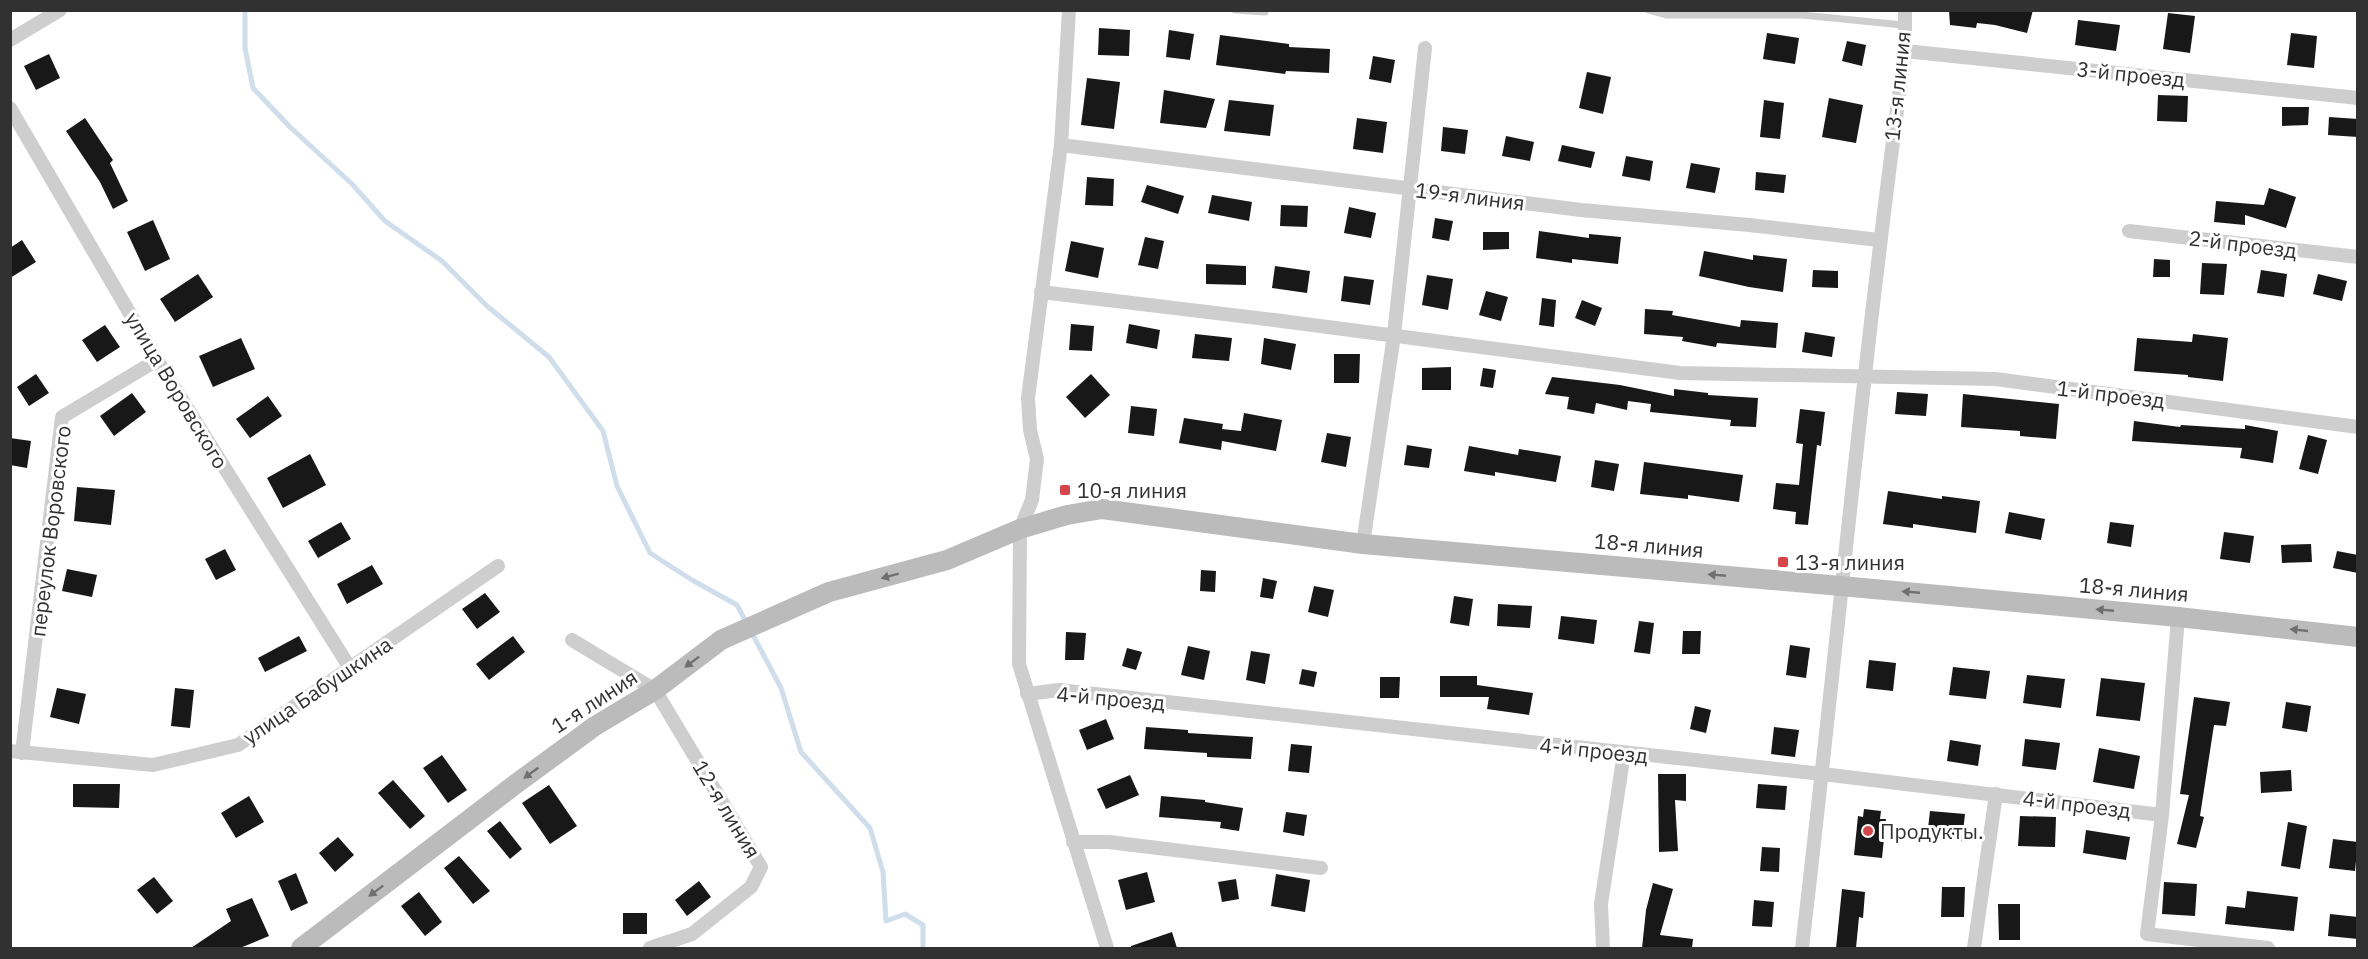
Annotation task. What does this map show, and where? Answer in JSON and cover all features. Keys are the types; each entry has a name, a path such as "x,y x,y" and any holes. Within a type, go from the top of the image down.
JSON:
{"street":[{"path":"10,40 60,10"},
{"path":"1069,10 1061,145 1029,398 1030,430 1037,459 1032,500 1020,529 1018,664 1107,948"},
{"name":"13-я линия","path":"1802,948 1863,376 1905,51 1905,10"},
{"path":"1363,544 1394,336 1425,48"},
{"name":"3-й проезд","path":"1905,51 2358,98"},
{"name":"улица Воровского","path":"10,108 157,360 350,668"},
{"name":"19-я линия","path":"1061,145 1581,210 1749,225 1879,240"},
{"name":"2-й проезд","path":"2129,231 2358,257"},
{"name":"1-й проезд","path":"1041,292 1680,373 1995,379 2358,427"},
{"name":"переулок Воровского","path":"16,752 62,417 157,360"},
{"name":"18-я линия","path":"947,560 1020,529 1067,515 1102,508 1363,544 1841,585 2178,617 2358,637"},
{"name":"1-я линия","path":"301,948 517,783 596,726 655,690 721,640 829,592 947,560"},
{"name":"улица Бабушкина","path":"16,752 153,765 238,745 498,566"},
{"path":"2178,617 2162,815 2147,934 2268,948"},
{"path":"572,640 655,690"},
{"name":"12-я линия","path":"650,948 692,934 750,887 761,867 655,690"},
{"name":"4-й проезд","path":"1026,694 1059,690 1822,774 2162,815"},
{"path":"1603,948 1600,904 1624,753"},
{"path":"1974,948 1996,794"},
{"path":"1073,842 1109,842 1321,868"}],"lane":[{"path":"1235,10 1265,12"},
{"path":"1648,10 1666,15 1802,15 1904,25"}],"building":[{"path":"1949,10 2033,10 2027,33 1977,23 1976,28 1950,25"},
{"path":"2168,13 2195,16 2190,53 2163,49"},
{"path":"2078,20 2120,25 2116,51 2075,45"},
{"path":"1099,28 1130,30 1129,56 1098,55"},
{"path":"1169,30 1194,34 1190,60 1166,57"},
{"path":"1767,33 1799,38 1795,64 1763,59"},
{"path":"2291,33 2317,36 2314,68 2287,65"},
{"path":"1220,35 1289,44 1289,47 1330,49 1329,73 1286,71 1285,74 1216,65"},
{"path":"1847,41 1866,45 1862,66 1842,61"},
{"path":"49,54 60,78 36,90 24,66"},
{"path":"1373,56 1395,60 1391,83 1369,79"},
{"path":"1587,72 1611,77 1603,114 1579,108"},
{"path":"1087,78 1120,82 1114,129 1081,125"},
{"path":"1164,90 1215,99 1206,128 1160,123"},
{"path":"2158,95 2188,96 2187,122 2157,121"},
{"path":"1829,98 1863,105 1856,143 1822,137"},
{"path":"1229,100 1274,105 1270,136 1224,131"},
{"path":"1764,100 1784,103 1780,139 1760,137"},
{"path":"2282,107 2309,107 2308,125 2282,126"},
{"path":"2329,117 2358,119 2358,137 2328,135"},
{"path":"85,118 113,160 110,163 128,201 113,209 100,182 66,131"},
{"path":"1357,118 1387,122 1383,153 1353,149"},
{"path":"1443,127 1468,130 1465,154 1441,151"},
{"path":"1506,136 1534,142 1530,161 1502,156"},
{"path":"1562,145 1595,152 1591,168 1558,161"},
{"path":"1626,156 1653,161 1650,181 1622,176"},
{"path":"1691,163 1720,168 1715,193 1686,188"},
{"path":"1756,172 1786,175 1784,193 1755,190"},
{"path":"1087,177 1114,179 1113,206 1085,205"},
{"path":"1147,185 1184,196 1178,214 1141,202"},
{"path":"2269,188 2296,197 2286,228 2245,215 2245,225 2214,222 2216,201 2264,205"},
{"path":"1212,195 1252,202 1249,221 1208,213"},
{"path":"1281,205 1308,206 1307,227 1280,226"},
{"path":"1349,207 1376,213 1371,238 1344,233"},
{"path":"1435,218 1453,221 1449,241 1432,238"},
{"path":"153,220 170,259 145,271 127,232"},
{"path":"1539,231 1589,238 1589,234 1621,237 1618,264 1572,259 1572,263 1536,258"},
{"path":"1483,232 1509,232 1509,249 1483,250"},
{"path":"1145,237 1164,241 1158,269 1138,265"},
{"path":"22,240 36,262 10,278 10,248"},
{"path":"1071,241 1104,248 1098,278 1065,271"},
{"path":"1704,251 1753,260 1753,255 1787,259 1783,292 1699,276"},
{"path":"2154,259 2170,260 2170,277 2153,277"},
{"path":"2202,263 2227,264 2224,295 2200,294"},
{"path":"1206,264 1246,266 1246,285 1206,284"},
{"path":"1275,266 1310,271 1307,293 1272,288"},
{"path":"1813,270 1838,271 1838,288 1812,287"},
{"path":"2261,270 2287,274 2284,297 2257,293"},
{"path":"198,274 213,297 175,322 160,299"},
{"path":"2318,274 2347,281 2342,301 2313,294"},
{"path":"1427,275 1453,279 1448,310 1422,305"},
{"path":"1344,276 1374,280 1370,305 1341,301"},
{"path":"1486,291 1508,297 1501,321 1479,315"},
{"path":"1542,298 1556,300 1554,327 1539,325"},
{"path":"1582,300 1602,308 1595,326 1575,318"},
{"path":"1645,309 1673,311 1672,315 1740,327 1741,320 1778,323 1776,348 1717,343 1716,347 1682,341 1683,337 1644,334"},
{"path":"1071,324 1094,326 1092,351 1069,350"},
{"path":"1129,324 1160,330 1157,349 1126,343"},
{"path":"105,325 120,347 97,362 82,340"},
{"path":"1805,332 1835,337 1832,357 1802,352"},
{"path":"1195,334 1232,338 1229,361 1192,358"},
{"path":"2193,334 2228,338 2223,381 2188,377 2188,375 2134,371 2137,338 2192,342"},
{"path":"241,338 255,369 213,387 199,356"},
{"path":"1264,338 1296,344 1291,370 1261,364"},
{"path":"1334,354 1360,354 1359,383 1334,383"},
{"path":"1451,367 1451,390 1422,390 1422,368"},
{"path":"1483,368 1496,370 1493,388 1480,386"},
{"path":"36,374 49,393 29,406 17,387"},
{"path":"1091,374 1110,395 1085,418 1066,397"},
{"path":"1552,377 1620,385 1674,396 1674,389 1708,393 1708,395 1758,398 1756,427 1730,426 1731,420 1650,412 1651,404 1628,401 1627,410 1596,403 1594,414 1567,409 1569,397 1545,394"},
{"path":"1897,392 1928,394 1926,416 1895,414"},
{"path":"132,393 146,412 114,436 100,416"},
{"path":"1963,394 2059,404 2056,439 2020,436 2020,431 1961,427"},
{"path":"268,396 282,416 250,438 236,419"},
{"path":"1131,406 1157,409 1154,436 1128,433"},
{"path":"1800,409 1825,412 1821,446 1817,445 1808,525 1795,524 1796,512 1773,509 1776,483 1799,485 1803,444 1796,443"},
{"path":"1244,413 1282,420 1276,451 1222,441 1221,450 1179,443 1184,418 1223,424 1222,429 1241,431"},
{"path":"2134,421 2180,427 2181,425 2245,429 2245,425 2278,431 2273,463 2240,458 2242,448 2132,441"},
{"path":"1327,433 1351,437 1346,467 1321,462"},
{"path":"2308,435 2327,440 2318,474 2299,469"},
{"path":"10,438 31,441 27,468 10,465"},
{"path":"1407,445 1432,449 1429,468 1404,465"},
{"path":"1469,446 1518,455 1519,449 1561,456 1556,482 1495,472 1495,476 1464,471"},
{"path":"310,454 326,485 283,508 267,478"},
{"path":"1595,460 1619,464 1614,491 1591,487"},
{"path":"1644,462 1743,475 1739,502 1688,495 1688,499 1640,494"},
{"path":"77,487 115,490 111,525 74,521"},
{"path":"1888,491 1942,499 1942,496 1980,501 1976,533 1913,524 1913,528 1883,524"},
{"path":"2009,512 2045,519 2041,540 2005,533"},
{"path":"341,522 351,539 318,558 308,541"},
{"path":"2110,522 2134,525 2131,547 2107,543"},
{"path":"2224,532 2254,536 2250,563 2220,559"},
{"path":"2311,544 2312,562 2282,563 2281,545"},
{"path":"225,549 236,570 216,580 205,559"},
{"path":"2337,551 2358,555 2358,573 2333,568"},
{"path":"372,565 383,584 347,604 337,584"},
{"path":"67,569 97,575 92,597 62,591"},
{"path":"1201,570 1216,571 1215,592 1200,591"},
{"path":"1263,578 1277,581 1273,599 1260,597"},
{"path":"1314,586 1334,590 1328,617 1308,612"},
{"path":"485,593 500,612 477,629 462,609"},
{"path":"1454,596 1473,599 1469,626 1450,623"},
{"path":"1498,604 1532,606 1530,628 1497,626"},
{"path":"1561,616 1597,620 1594,644 1558,639"},
{"path":"1639,621 1654,623 1650,654 1634,652"},
{"path":"1683,631 1701,631 1700,654 1682,654"},
{"path":"1066,632 1086,633 1084,660 1065,660"},
{"path":"299,636 307,651 265,672 258,658"},
{"path":"513,636 525,652 489,680 476,664"},
{"path":"1790,645 1810,648 1806,678 1786,675"},
{"path":"1188,646 1210,651 1204,680 1181,675"},
{"path":"1127,648 1142,652 1136,670 1122,666"},
{"path":"1251,651 1270,654 1265,684 1246,680"},
{"path":"1869,660 1896,663 1893,691 1866,688"},
{"path":"1953,667 1990,671 1986,699 1949,695"},
{"path":"1302,669 1317,672 1314,687 1299,684"},
{"path":"2027,675 2065,679 2061,708 2023,703"},
{"path":"1440,676 1477,676 1477,685 1533,693 1529,715 1487,709 1489,697 1440,697"},
{"path":"1380,677 1400,677 1399,698 1380,698"},
{"path":"2101,678 2145,683 2140,721 2096,716"},
{"path":"57,688 86,694 79,724 50,717"},
{"path":"175,688 194,690 190,728 171,726"},
{"path":"2194,697 2230,702 2226,726 2214,725 2200,816 2204,817 2196,848 2177,844 2189,795 2180,794"},
{"path":"2286,702 2311,706 2307,732 2282,728"},
{"path":"1695,706 1711,710 1706,733 1690,729"},
{"path":"1106,719 1114,739 1087,750 1079,730"},
{"path":"1146,727 1188,730 1188,733 1253,737 1251,759 1207,757 1207,753 1144,749"},
{"path":"1774,727 1799,730 1795,757 1771,754"},
{"path":"2025,739 2060,743 2056,770 2022,766"},
{"path":"1950,740 1981,745 1978,766 1947,761"},
{"path":"1291,744 1312,746 1309,773 1288,771"},
{"path":"2099,748 2140,756 2134,789 2093,782"},
{"path":"442,755 467,790 448,803 423,768"},
{"path":"2291,770 2292,791 2261,793 2260,772"},
{"path":"1658,774 1686,774 1686,801 1675,800 1678,851 1659,852"},
{"path":"1130,775 1139,795 1106,809 1097,789"},
{"path":"393,780 425,816 410,829 378,793"},
{"path":"73,784 120,784 119,808 73,807"},
{"path":"1758,784 1787,786 1785,810 1756,808"},
{"path":"549,785 577,826 550,844 522,803"},
{"path":"249,796 264,822 236,838 221,813"},
{"path":"1161,796 1205,800 1205,802 1243,808 1239,831 1220,828 1221,822 1159,817"},
{"path":"1864,809 1881,811 1880,819 1886,819 1882,858 1854,855 1858,816 1863,817"},
{"path":"1930,811 1965,814 1962,841 1927,837"},
{"path":"1286,812 1307,815 1304,836 1283,832"},
{"path":"2020,816 2056,817 2055,847 2018,846"},
{"path":"500,821 522,849 510,859 487,831"},
{"path":"2288,822 2307,826 2300,869 2281,866"},
{"path":"2086,830 2130,837 2126,860 2083,853"},
{"path":"338,837 354,855 335,872 319,853"},
{"path":"2333,839 2358,842 2355,871 2329,868"},
{"path":"1762,847 1780,848 1779,872 1760,871"},
{"path":"459,856 490,891 473,904 444,868"},
{"path":"1147,872 1155,902 1126,910 1118,880"},
{"path":"296,873 308,903 291,911 278,881"},
{"path":"1276,874 1310,880 1305,912 1271,906"},
{"path":"154,877 173,901 157,914 137,890"},
{"path":"1236,879 1239,899 1222,902 1218,882"},
{"path":"699,881 711,897 687,916 675,900"},
{"path":"2164,882 2197,884 2195,916 2162,914"},
{"path":"1653,883 1673,889 1660,935 1693,939 1692,948 1642,948 1646,910"},
{"path":"1942,887 1965,887 1964,917 1941,917"},
{"path":"1842,889 1865,892 1863,918 1859,917 1856,948 1836,948"},
{"path":"2247,891 2298,897 2294,931 2225,924 2227,906 2245,908"},
{"path":"419,892 442,922 425,936 401,906"},
{"path":"252,898 269,936 240,948 191,948 231,921 226,909"},
{"path":"1754,900 1774,902 1772,927 1752,926"},
{"path":"1998,904 2020,904 2020,940 1999,940"},
{"path":"623,913 647,913 647,934 623,934"},
{"path":"2330,914 2358,917 2358,939 2328,936"},
{"path":"1172,932 1177,948 1131,948 1131,946"}],"waterway":[{"path":"245,10 245,48 253,88 290,127 352,184 385,221 442,261 487,306 549,357 603,431 617,486 650,553 737,605 781,688 801,752 870,828 883,872 886,921 905,914 923,925 923,948"}],"place":[{"name":"10-я линия","path":"1065,490"},
{"name":"13-я линия","path":"1783,562"},
{"name":"Продукты.","path":"1868,831"}]}
